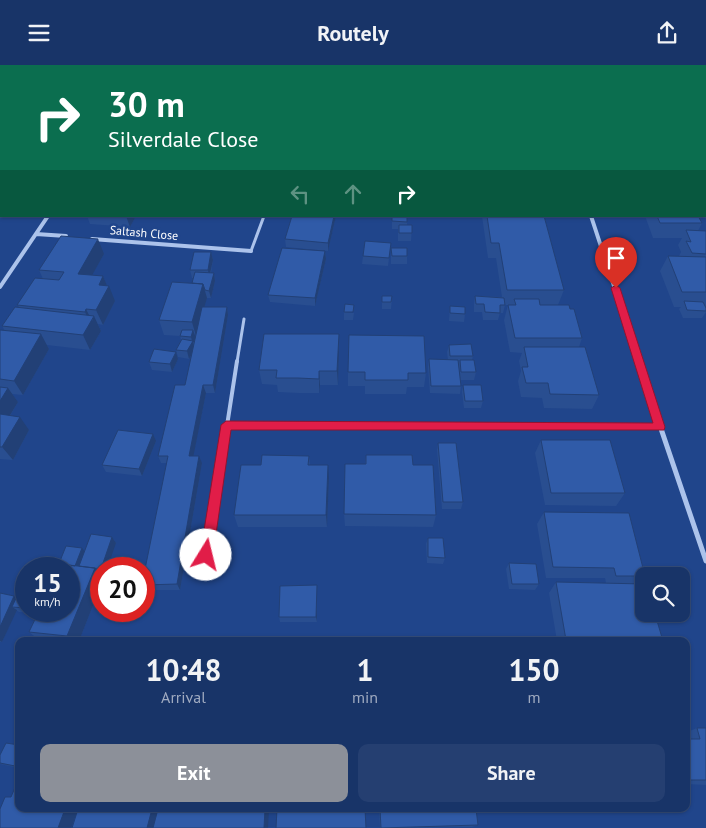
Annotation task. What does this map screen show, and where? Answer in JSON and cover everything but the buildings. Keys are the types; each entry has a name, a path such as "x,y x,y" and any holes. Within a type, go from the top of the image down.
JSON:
{"street":[{"path":"0,287 47,217"},
{"path":"591,217 706,561"},
{"path":"36,234 75,237"},
{"name":"Saltash Close","path":"85,238 251,251"},
{"path":"226,425 660,427"}],"lane":[{"path":"251,251 264,217"},
{"path":"206,555 244,319"}],"route":[{"path":"206,555 226,425 660,427 616,288"}]}
